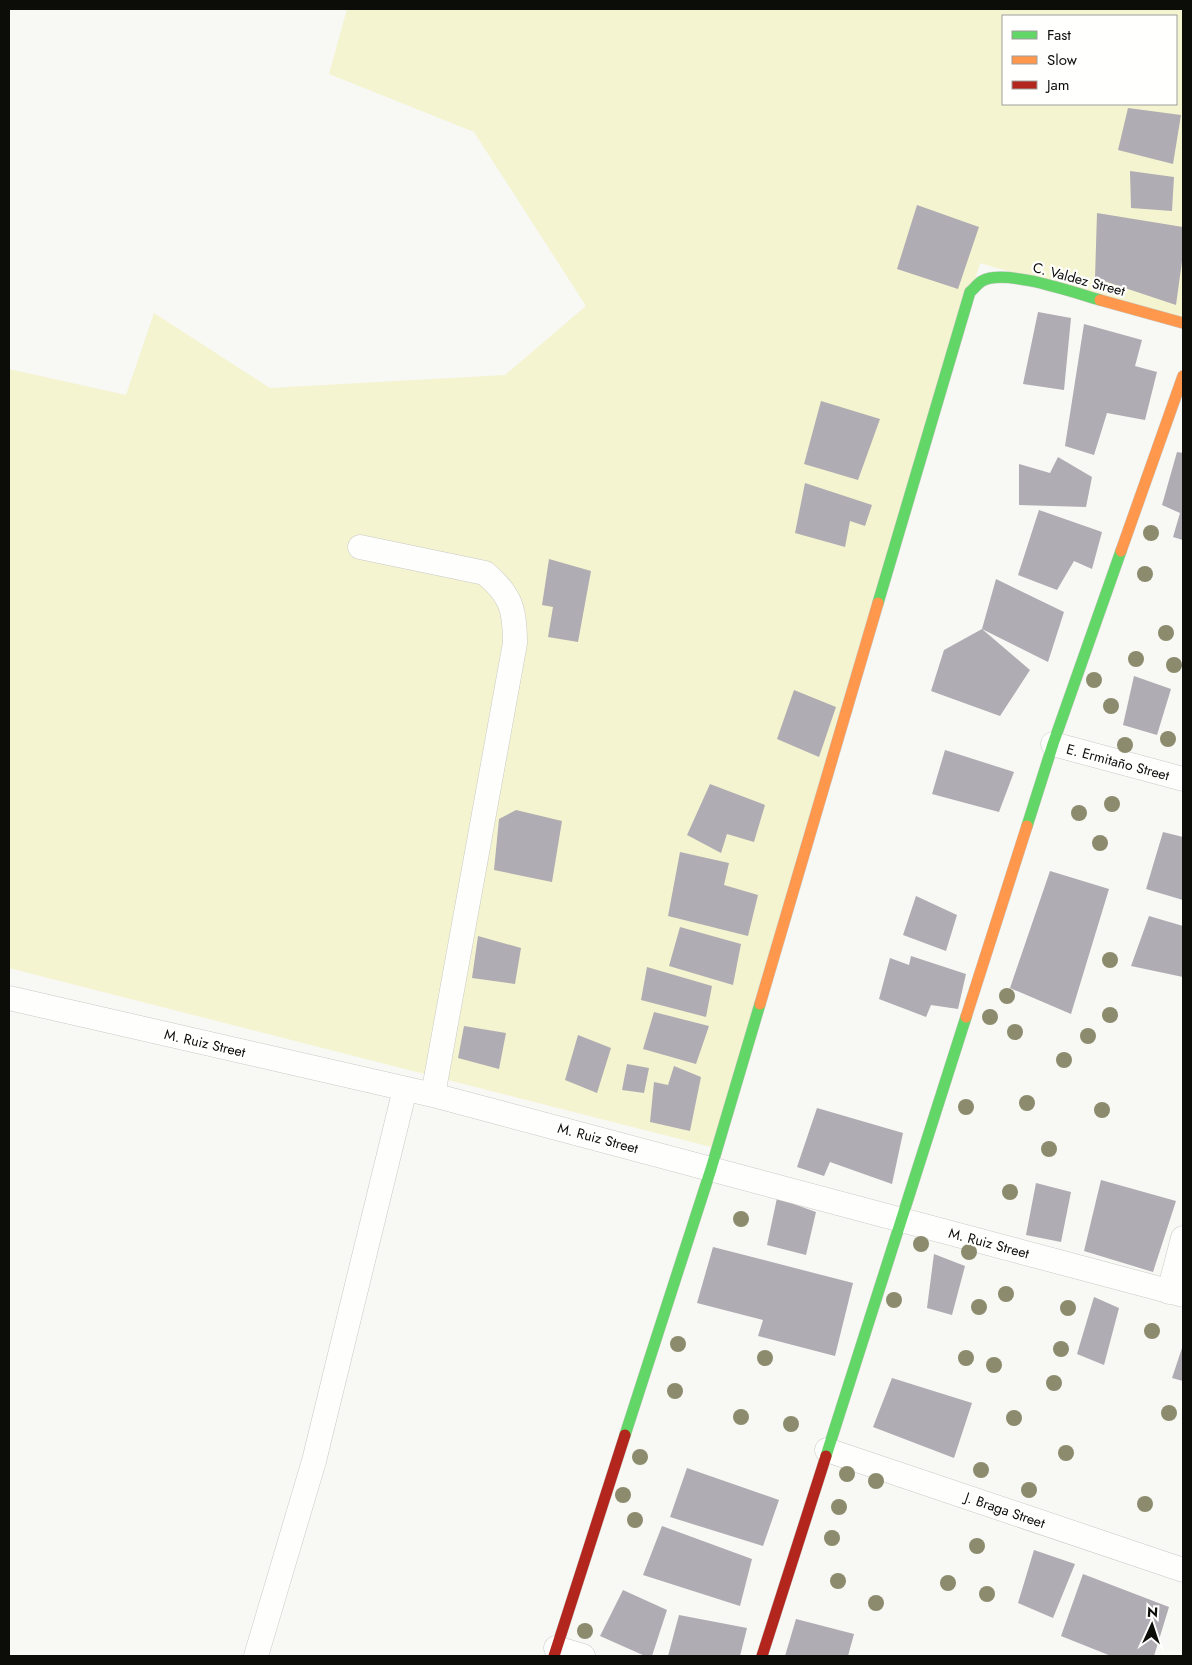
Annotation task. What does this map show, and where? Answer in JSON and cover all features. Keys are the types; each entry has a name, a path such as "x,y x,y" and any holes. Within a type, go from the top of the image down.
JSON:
{"street":[{"name":"C. Valdez Street","path":"711,1169 970,292 982,281 994,278 1023,279 1183,323"},
{"path":"762,1656 826,1450 1053,744 1183,376"},
{"path":"360,547 486,573 500,585 510,600 515,620 515,643 433,1095"},
{"name":"E. Ermitaño Street","path":"1053,744 1183,779"},
{"name":"M. Ruiz Street","path":"9,998 433,1095 1176,1294"},
{"path":"256,1656 314,1461 405,1089"},
{"path":"583,1656 555,1652 711,1169"},
{"path":"1176,1294 1183,1238"},
{"name":"J. Braga Street","path":"826,1450 1183,1570"}],"green space":[{"path":"347,9 1183,9 1183,322 980,263 719,1149 9,968 9,369 126,395 154,313 270,388 505,375 586,306 474,132 329,74"}],"building":[{"path":"1128,108 1181,115 1173,164 1118,150"},
{"path":"1130,171 1174,177 1172,211 1131,208"},
{"path":"917,205 979,227 958,289 897,269"},
{"path":"1097,213 1183,227 1183,254 1176,305 1095,278"},
{"path":"1038,312 1071,318 1064,390 1023,384"},
{"path":"1084,324 1142,340 1135,366 1157,372 1145,420 1107,413 1094,455 1065,446"},
{"path":"821,401 880,419 858,480 804,464"},
{"path":"1177,452 1183,453 1183,540 1173,537 1180,513 1162,505"},
{"path":"1058,457 1092,477 1086,507 1019,505 1019,464 1050,473"},
{"path":"805,483 872,505 865,526 850,521 845,547 795,533"},
{"path":"1039,510 1102,532 1092,569 1074,561 1057,590 1018,575"},
{"path":"549,559 591,571 578,642 548,637 553,607 542,605"},
{"path":"996,579 1064,612 1048,662 982,629"},
{"path":"982,629 1030,670 1000,716 931,691 944,650"},
{"path":"1134,676 1171,689 1157,735 1123,725"},
{"path":"794,690 836,707 819,757 777,739"},
{"path":"945,750 1014,772 999,812 932,794"},
{"path":"710,784 765,805 754,842 727,834 721,853 687,835"},
{"path":"516,810 562,821 552,882 494,870 499,819"},
{"path":"1163,832 1183,837 1183,900 1146,889"},
{"path":"680,852 729,863 724,885 758,895 748,936 668,916"},
{"path":"1050,871 1109,889 1071,1014 1010,988"},
{"path":"916,896 957,915 946,951 903,935"},
{"path":"1149,916 1183,926 1183,977 1131,966"},
{"path":"680,927 741,944 733,985 669,966"},
{"path":"478,936 521,948 515,984 472,978"},
{"path":"911,956 966,974 958,1009 931,1005 926,1017 879,999 890,958 909,965"},
{"path":"647,967 712,986 706,1017 641,1000"},
{"path":"654,1012 709,1026 696,1064 643,1049"},
{"path":"464,1026 506,1033 499,1069 458,1058"},
{"path":"578,1035 611,1048 597,1093 565,1080"},
{"path":"627,1064 649,1068 644,1093 622,1090"},
{"path":"674,1066 701,1077 690,1131 650,1122 654,1082 668,1085"},
{"path":"817,1108 903,1133 892,1184 830,1162 824,1176 797,1167"},
{"path":"1101,1180 1176,1201 1153,1272 1084,1251"},
{"path":"1036,1183 1071,1192 1061,1242 1026,1235"},
{"path":"777,1198 816,1212 806,1255 767,1245"},
{"path":"713,1247 853,1283 835,1356 758,1336 763,1320 697,1303"},
{"path":"934,1254 965,1266 952,1315 927,1308"},
{"path":"1094,1297 1119,1308 1104,1365 1077,1354"},
{"path":"1183,1345 1183,1381 1172,1378"},
{"path":"892,1378 972,1403 954,1458 873,1427"},
{"path":"687,1468 779,1500 763,1546 670,1517"},
{"path":"662,1526 752,1559 740,1606 643,1575"},
{"path":"1034,1550 1075,1564 1053,1618 1018,1603"},
{"path":"1083,1574 1169,1607 1154,1656 1111,1656 1061,1636"},
{"path":"623,1590 667,1610 652,1656 645,1656 600,1636"},
{"path":"679,1615 747,1628 740,1656 668,1656"},
{"path":"796,1619 854,1634 848,1656 785,1656"}],"traffic: fast":[{"path":"878,603 970,292 982,281 993,278 1007,278 1023,279 1058,287 1100,300"},
{"path":"1027,826 1053,744 1121,551"},
{"path":"625,1435 711,1169 760,1004"},
{"path":"826,1456 966,1017"}],"traffic: slow":[{"path":"1100,300 1183,323"},
{"path":"1121,551 1183,376"},
{"path":"760,1004 878,603"},
{"path":"966,1017 1027,826"}],"traffic: jam":[{"path":"554,1656 625,1435"},
{"path":"762,1656 826,1456"}]}
